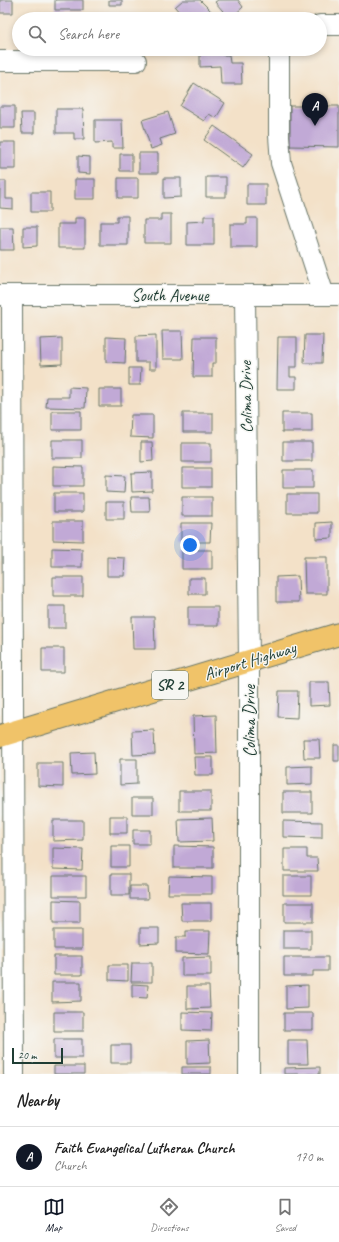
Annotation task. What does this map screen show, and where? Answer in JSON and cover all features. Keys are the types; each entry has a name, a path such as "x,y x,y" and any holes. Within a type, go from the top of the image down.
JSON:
{"main road":[{"name":"Airport Highway","path":"6,734 339,634"}],"street":[{"path":"327,25 339,25"},
{"path":"279,56 279,136 281,163 331,295"},
{"path":"0,61 136,61"},
{"path":"6,295 6,734 14,1074"},
{"name":"South Avenue","path":"6,295 331,295"},
{"name":"Colima Drive","path":"245,296 249,661 249,1074"}],"building":[{"path":"0,0 13,0 12,13 0,13"},
{"path":"55,0 83,0 83,10 55,10"},
{"path":"109,0 122,0 122,5 109,5"},
{"path":"183,0 200,0 211,11 179,12 175,7"},
{"path":"218,0 238,0 243,7 238,12 224,12 215,2"},
{"path":"200,56 229,56 230,63 241,63 242,84 221,84 220,66 200,67"},
{"path":"194,83 225,103 216,118 209,114 204,121 180,106"},
{"path":"0,106 15,106 15,128 0,128"},
{"path":"290,106 339,106 339,147 290,146"},
{"path":"56,109 83,109 84,139 74,139 74,133 56,133"},
{"path":"168,112 175,134 160,139 162,145 151,149 142,120"},
{"path":"21,113 34,113 34,133 22,133"},
{"path":"95,120 122,120 123,148 112,148 112,142 95,143"},
{"path":"214,126 253,154 243,168 204,140"},
{"path":"0,142 16,142 16,169 0,169"},
{"path":"139,153 158,153 158,173 139,173"},
{"path":"120,154 132,154 132,171 120,171"},
{"path":"78,156 90,157 90,174 78,173"},
{"path":"206,177 226,177 226,197 206,197"},
{"path":"118,178 138,178 138,198 118,198"},
{"path":"164,178 181,178 181,197 164,198"},
{"path":"75,179 95,179 95,199 75,199"},
{"path":"0,181 6,181 6,199 13,199 13,209 0,208"},
{"path":"247,184 266,184 266,205 247,205"},
{"path":"31,192 50,192 50,212 31,212"},
{"path":"161,214 171,214 171,243 144,243 144,220 161,220"},
{"path":"117,216 128,216 128,245 100,245 100,222 117,222"},
{"path":"204,216 214,216 214,245 187,245 187,222 204,221"},
{"path":"75,218 85,218 85,248 58,248 58,224 75,224"},
{"path":"247,218 257,218 257,247 230,247 230,224 247,224"},
{"path":"0,227 13,227 14,250 0,250"},
{"path":"23,227 37,227 37,246 23,247"},
{"path":"162,331 182,331 183,359 163,359"},
{"path":"156,335 156,369 149,369 149,362 136,362 136,336"},
{"path":"305,335 323,335 322,363 304,363"},
{"path":"106,337 126,338 125,363 106,362"},
{"path":"194,337 216,337 216,363 212,363 212,377 193,377"},
{"path":"278,337 297,337 297,367 290,367 290,377 296,377 296,389 277,389"},
{"path":"62,338 62,364 41,365 40,339"},
{"path":"129,368 141,368 140,385 129,385"},
{"path":"69,387 86,388 85,408 46,407 47,397 69,397"},
{"path":"99,389 121,389 121,406 99,406"},
{"path":"52,411 81,411 81,430 52,430"},
{"path":"183,413 213,413 213,432 183,432"},
{"path":"282,413 312,413 312,432 282,432"},
{"path":"131,415 153,415 153,438 130,437"},
{"path":"52,440 82,440 82,458 52,458"},
{"path":"141,442 152,442 153,461 141,462"},
{"path":"283,442 312,442 312,461 283,461"},
{"path":"182,443 211,443 211,462 182,462"},
{"path":"53,466 83,467 83,486 53,486"},
{"path":"182,468 211,468 211,487 182,487"},
{"path":"283,470 313,470 313,488 283,488"},
{"path":"152,472 152,491 132,492 131,473"},
{"path":"106,475 125,476 124,493 106,492"},
{"path":"54,493 83,493 83,512 54,512"},
{"path":"287,494 317,494 317,513 287,513"},
{"path":"131,497 149,497 150,512 132,512"},
{"path":"182,497 212,497 212,516 182,516"},
{"path":"106,502 124,502 124,519 106,519"},
{"path":"53,521 83,521 83,541 53,540"},
{"path":"332,522 332,538 316,539 316,523"},
{"path":"181,523 211,523 210,542 181,542"},
{"path":"52,548 82,549 82,567 52,567"},
{"path":"182,550 212,550 212,569 182,569"},
{"path":"107,557 125,558 124,576 107,576"},
{"path":"304,557 327,557 327,594 305,594"},
{"path":"298,576 299,602 276,602 276,577"},
{"path":"53,577 83,577 83,596 53,596"},
{"path":"189,578 205,578 205,594 189,594"},
{"path":"48,606 65,606 65,628 48,628"},
{"path":"188,607 218,607 218,626 188,626"},
{"path":"132,617 154,617 155,649 133,649"},
{"path":"42,648 64,648 64,672 42,672"},
{"path":"309,682 329,682 330,705 309,706"},
{"path":"279,691 298,691 297,718 278,717"},
{"path":"216,715 217,753 194,754 193,716"},
{"path":"154,730 155,754 133,755 132,731"},
{"path":"303,739 319,739 320,758 304,758"},
{"path":"334,745 339,745 339,761 334,761"},
{"path":"94,752 95,774 72,775 71,753"},
{"path":"194,757 213,757 213,775 195,775"},
{"path":"120,759 137,759 137,784 120,785"},
{"path":"38,763 63,763 63,787 38,786"},
{"path":"312,766 312,784 287,785 287,767"},
{"path":"179,791 211,791 211,811 179,811"},
{"path":"283,792 312,792 312,813 283,813"},
{"path":"132,798 153,798 153,814 132,814"},
{"path":"110,816 127,816 127,833 110,833"},
{"path":"212,818 213,841 179,842 178,819"},
{"path":"53,820 83,820 83,840 53,841"},
{"path":"283,821 322,822 322,838 283,837"},
{"path":"133,830 150,830 150,844 133,844"},
{"path":"111,846 129,846 129,867 111,867"},
{"path":"174,846 213,847 213,868 174,868"},
{"path":"53,848 83,849 82,870 53,869"},
{"path":"284,849 307,849 307,858 317,858 318,871 284,871"},
{"path":"111,874 129,874 129,895 111,895"},
{"path":"53,876 86,876 86,896 53,896"},
{"path":"169,876 212,877 212,894 168,894"},
{"path":"283,876 311,876 311,895 283,895"},
{"path":"130,886 147,886 148,899 130,899"},
{"path":"53,900 80,901 80,923 53,923"},
{"path":"181,903 211,903 211,921 182,921"},
{"path":"284,903 313,903 313,922 284,922"},
{"path":"140,928 159,928 159,943 140,944"},
{"path":"54,930 82,930 82,949 54,949"},
{"path":"283,930 311,930 311,949 283,949"},
{"path":"186,931 210,931 209,954 176,953 176,937 186,937"},
{"path":"54,956 82,956 82,975 54,975"},
{"path":"211,957 211,976 182,976 182,958"},
{"path":"284,957 328,957 328,971 313,971 313,976 284,976"},
{"path":"132,963 152,963 152,982 131,982"},
{"path":"109,965 128,965 128,981 109,980"},
{"path":"52,982 81,982 81,1001 52,1002"},
{"path":"132,984 148,985 147,998 132,997"},
{"path":"308,985 308,1008 286,1009 286,986"},
{"path":"187,986 209,986 210,1008 187,1009"},
{"path":"54,1012 83,1012 83,1031 54,1031"},
{"path":"182,1012 212,1013 211,1031 182,1030"},
{"path":"284,1013 313,1013 313,1030 284,1030"},
{"path":"54,1039 82,1039 82,1058 54,1058"},
{"path":"209,1040 210,1063 187,1064 187,1041"},
{"path":"288,1040 307,1040 308,1064 288,1064"},
{"path":"111,1045 130,1045 130,1063 111,1063"},
{"path":"54,1066 84,1066 84,1074 54,1074"},
{"path":"182,1067 211,1067 211,1074 182,1074"},
{"path":"320,1067 320,1074 284,1074 284,1068"}],"place":[{"name":"Faith Evangelical Lutheran Church","path":"315,126"}]}
